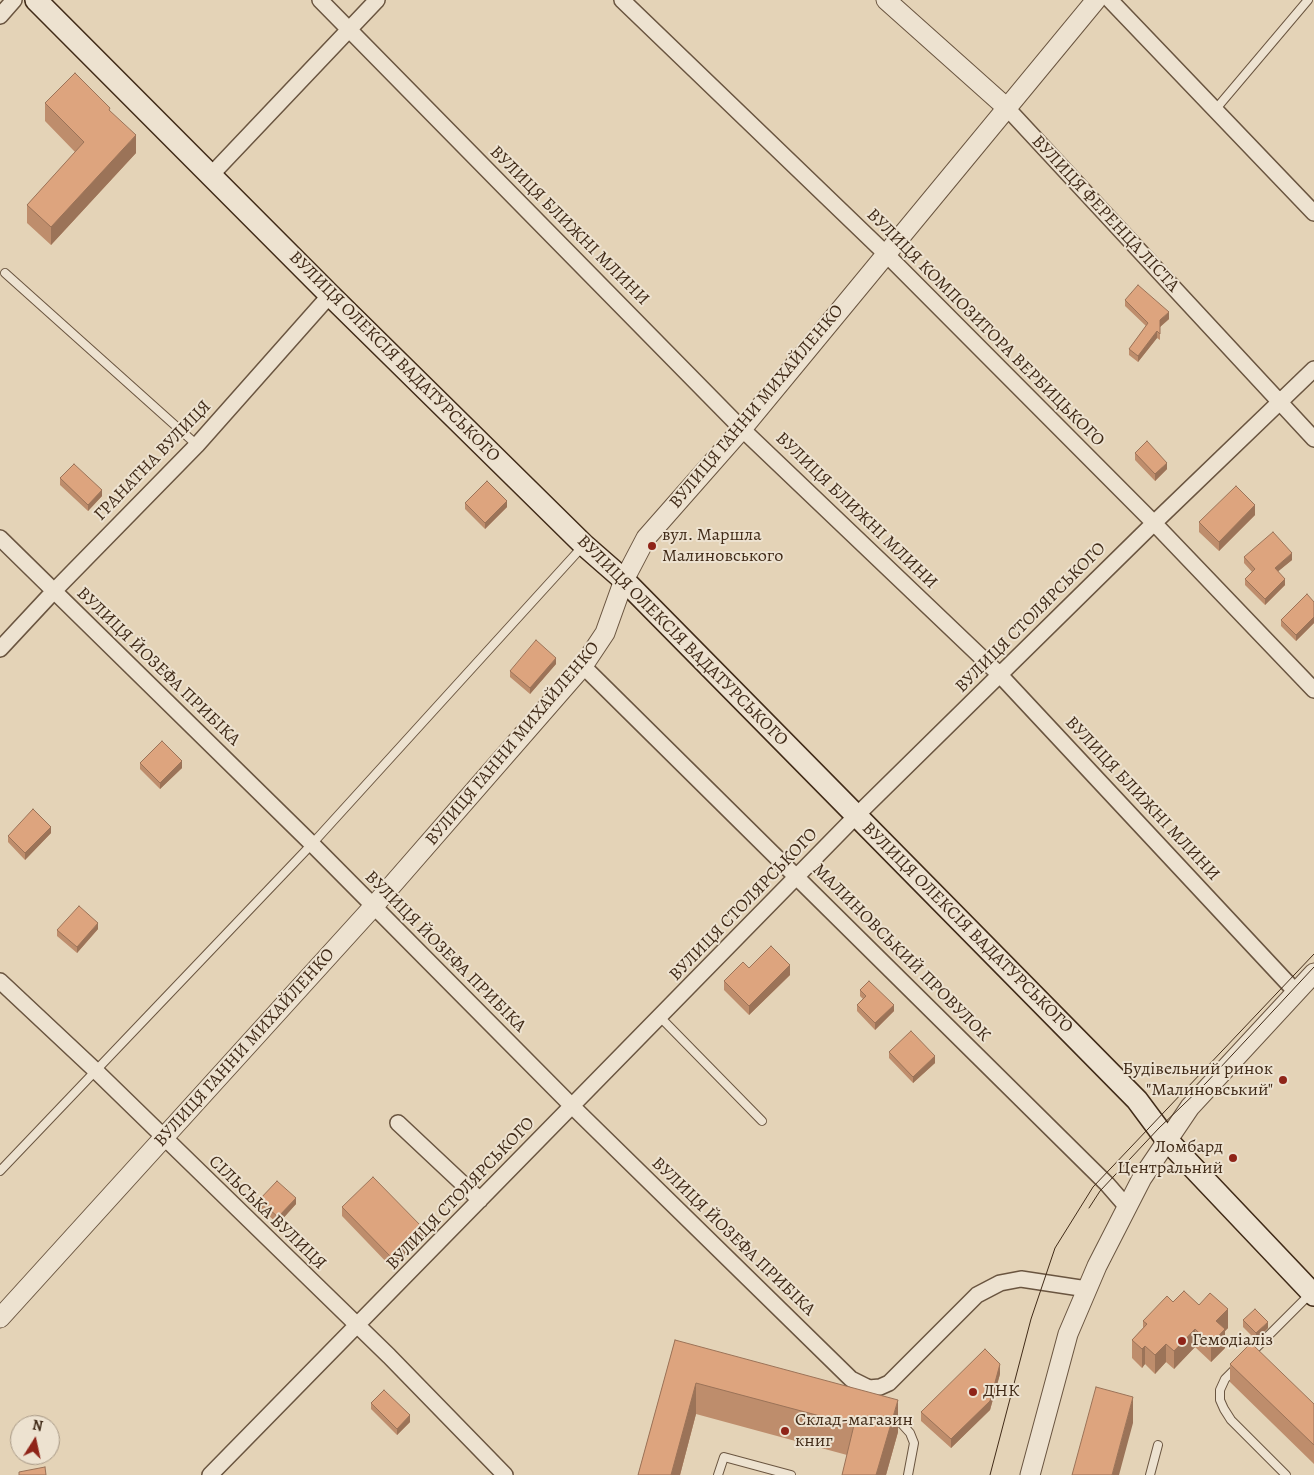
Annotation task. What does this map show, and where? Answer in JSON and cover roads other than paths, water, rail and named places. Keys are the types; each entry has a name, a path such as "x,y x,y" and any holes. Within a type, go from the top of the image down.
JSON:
{"main road":[{"name":"ВУЛИЦЯ ОЛЕКСІЯ ВАДАТУРСЬКОГО","path":"36,0 330,295 584,545 624,580 1137,1100 1166,1139 1313,1294"}],"street":[{"path":"0,16 14,0"},
{"name":"ВУЛИЦЯ БЛИЖНІ МЛИНИ","path":"320,0 742,429 1000,675 1296,992"},
{"path":"211,174 377,0"},
{"name":"ВУЛИЦЯ КОМПОЗИТОРА ВЕРБИЦЬКОГО","path":"622,0 886,254 1154,523 1314,690"},
{"name":"ВУЛИЦЯ ФЕРЕНЦА ЛІСТА","path":"886,0 1007,108 1314,439"},
{"name":"ВУЛИЦЯ ГАННИ МИХАЙЛЕНКО","path":"0,1318 373,908 583,666 606,633 624,580 646,538 742,429 1096,0"},
{"path":"1110,0 1314,214"},
{"name":"ГРАНАТНА ВУЛИЦЯ","path":"0,649 197,445 330,295"},
{"name":"ВУЛИЦЯ СТОЛЯРСЬКОГО","path":"210,1475 358,1327 572,1106 798,878 856,816 1154,523 1280,404 1314,369"},
{"name":"ВУЛИЦЯ ЙОЗЕФА ПРИБІКА","path":"0,538 312,844 373,908 572,1106 851,1379 871,1391 889,1384 977,1295 1000,1283 1021,1279 1087,1289"},
{"name":"МАЛИНОВСЬКИЙ ПРОВУЛОК","path":"583,666 1107,1184 1127,1207"},
{"path":"1030,1475 1068,1334 1087,1289 1127,1207 1166,1139 1190,1107 1314,973"},
{"name":"СІЛЬСЬКА ВУЛИЦЯ","path":"0,981 95,1070 358,1327 506,1475"},
{"path":"398,1123 480,1200"}],"lane":[{"path":"1215,110 1308,0"},
{"path":"5,273 197,445"},
{"path":"0,1171 312,844 584,545"},
{"path":"660,1017 762,1121"},
{"path":"1286,1475 1231,1420 1220,1400 1220,1390 1225,1379 1313,1294"},
{"path":"880,1412 900,1422 910,1433 914,1443 908,1475"},
{"path":"1150,1475 1158,1446"},
{"path":"718,1475 724,1457 791,1475"}],"tram line":[{"path":"990,1475 1031,1319 1055,1248 1093,1187 1314,954"},
{"path":"1089,1208 1100,1191 1159,1128 1206,1083 1314,967"}],"place":[{"name":"вул. Маршла Малиновського","path":"652,546"},
{"name":"Будівельний ринок \"Малиновський\"","path":"1283,1080"},
{"name":"Ломбард Центральний","path":"1233,1158"},
{"name":"Гемодіаліз","path":"1182,1341"},
{"name":"ДНК","path":"973,1392"},
{"name":"Склад-магазин книг","path":"785,1431"}]}
